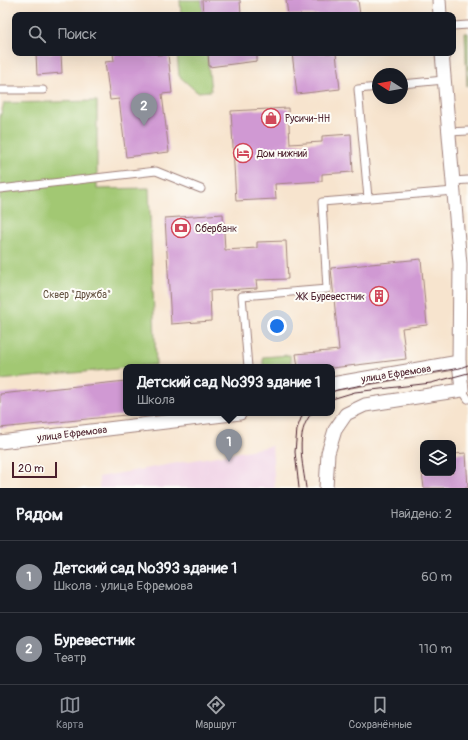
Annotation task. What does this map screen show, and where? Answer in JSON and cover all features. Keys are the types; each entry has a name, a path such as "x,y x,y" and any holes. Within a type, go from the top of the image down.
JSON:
{"street":[{"path":"439,0 440,12"},
{"path":"326,488 328,453 335,430 346,414 365,405 465,395 459,362 464,264 453,186 442,56"},
{"name":"улица Ефремова","path":"335,383 459,362"},
{"name":"улица Ефремова","path":"0,442 215,416"}],"lane":[{"path":"456,26 468,25"},
{"path":"408,83 444,80"},
{"path":"368,198 358,89 372,88"},
{"path":"0,90 43,90"},
{"path":"449,132 468,131"},
{"path":"0,188 156,172 201,189"},
{"path":"248,364 242,296 327,290 322,202 368,198 453,186 468,180"}],"shaded area":[{"path":"272,446 275,488 99,488 99,477"}],"green space":[{"path":"180,0 202,0 203,12 181,12"},
{"path":"465,33 468,33 468,86 467,86"},
{"path":"177,56 207,56 211,91 197,92 179,76"},
{"name":"Сквер \"Дружба\"","path":"97,101 97,189 149,188 156,364 123,364 123,368 0,380 0,117 4,103"},
{"path":"290,355 291,364 263,364 263,357"}],"building":[{"path":"202,0 240,0 241,12 203,12"},
{"path":"286,0 358,0 360,12 288,12"},
{"path":"36,56 61,56 62,73 37,75"},
{"path":"113,56 168,56 172,93 162,94 169,152 126,157 119,99 110,100 105,62 114,61"},
{"path":"208,56 257,56 257,61 209,67"},
{"path":"292,56 336,56 340,89 297,94"},
{"path":"288,108 290,144 322,142 322,136 351,134 353,172 322,174 322,181 275,184 276,199 236,201 231,111"},
{"path":"223,214 225,250 257,248 257,242 286,241 288,279 256,280 257,288 210,291 211,321 171,324 165,218"},
{"name":"ЖК Буревестник","path":"421,259 427,325 402,328 406,359 335,368 335,364 298,364 296,354 339,350 331,268"},
{"path":"123,381 123,415 0,428 0,394"},
{"path":"466,453 468,488 424,488 422,476 456,476 456,454"}],"tram line":[{"path":"335,391 460,368 468,365"},
{"path":"335,398 355,392 431,383 468,373"},
{"path":"299,488 295,452 297,429 302,416"},
{"path":"306,488 301,439 306,421 310,416"}],"place":[{"name":"Русичи-НН","path":"271,118"},
{"name":"Буревестник","path":"144,126"},
{"name":"Дом нижний","path":"243,153"},
{"name":"Сбербанк","path":"181,228"},
{"name":"ЖК Буревестник","path":"379,296"},
{"name":"Детский сад №393 здание 1","path":"229,462"}]}
